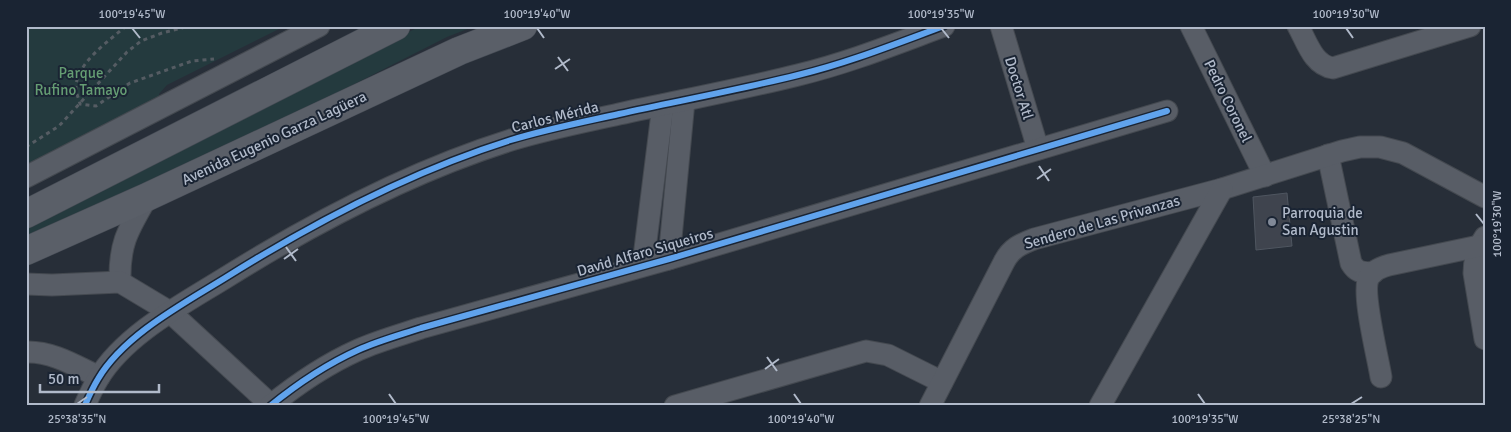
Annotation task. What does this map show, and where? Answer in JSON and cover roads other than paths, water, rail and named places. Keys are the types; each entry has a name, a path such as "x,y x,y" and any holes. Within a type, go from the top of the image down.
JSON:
{"main road":[{"path":"26,214 396,26"},
{"name":"Avenida Eugenio Garza Lagüera","path":"26,251 147,197 459,51 523,26"}],"street":[{"path":"26,177 318,26"},
{"name":"Carlos Mérida","path":"85,405 99,377 128,344 170,312 252,261 300,234 416,176 468,155 555,128 831,67 944,26"},
{"name":"Doctor Atl","path":"1000,26 1038,149"},
{"name":"Pedro Coronel","path":"1191,26 1265,176"},
{"path":"1298,26 1320,63 1326,67 1333,68 1470,26"},
{"path":"668,259 684,101"},
{"path":"644,265 663,105"},
{"name":"David Alfaro Siqueiros","path":"271,406 299,384 326,367 358,350 383,340 668,259 1167,111"},
{"name":"Sendero de Las Privanzas","path":"930,406 1008,254 1014,248 1034,240 1222,189 1328,155 1360,147 1380,147 1403,154 1485,197"},
{"path":"1328,155 1352,263 1355,269 1373,273"},
{"path":"1100,406 1222,189"},
{"path":"120,282 124,242 130,226 147,197"},
{"path":"1381,377 1366,291 1370,277 1373,273 1389,265 1482,241"},
{"path":"1482,241 1474,262 1474,274 1485,339"},
{"path":"26,284 52,285 120,282 170,312 271,406"},
{"path":"675,406 866,351 888,355 942,382"},
{"path":"26,352 50,354 99,377"}],"place":[{"name":"Parroquia de San Agustin","path":"1272,222"}],"park label":[{"name":"Parque Rufino Tamayo","path":"81,82"}]}
